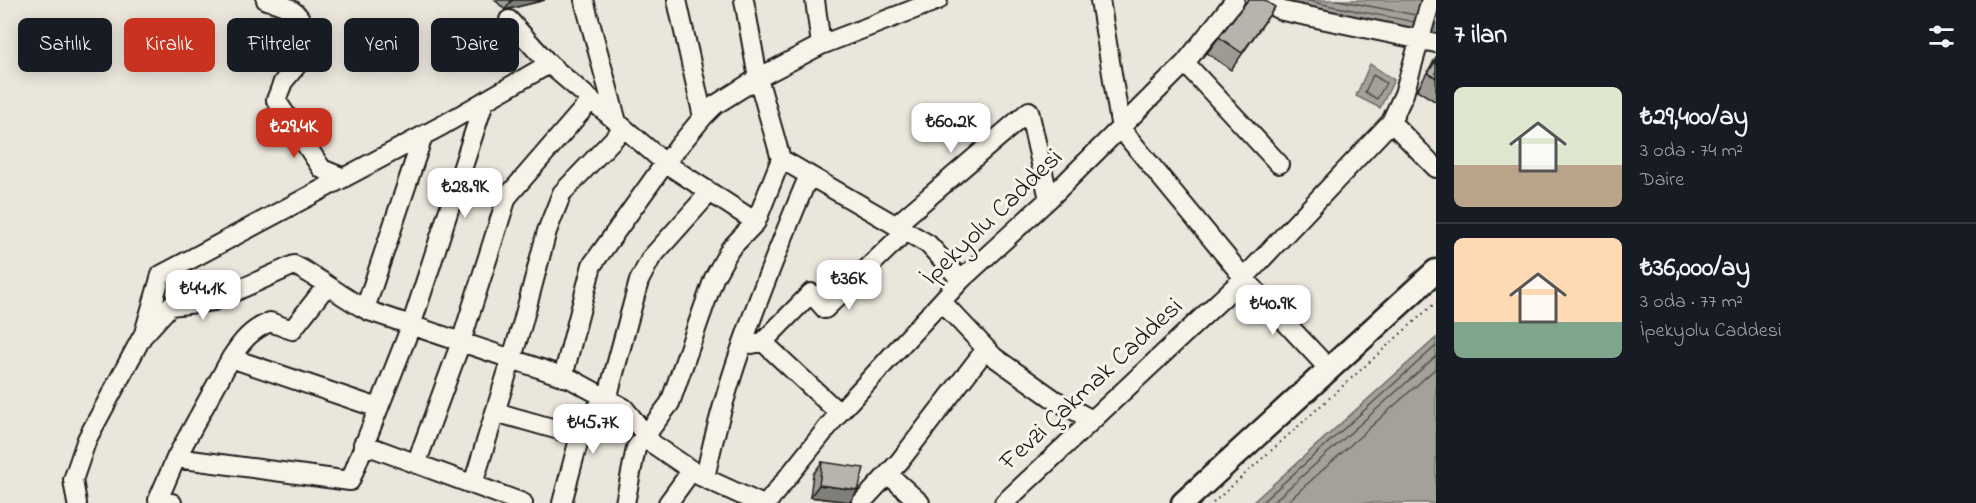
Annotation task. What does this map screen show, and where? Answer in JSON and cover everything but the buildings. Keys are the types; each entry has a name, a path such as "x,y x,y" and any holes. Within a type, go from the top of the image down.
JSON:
{"main road":[{"path":"1184,503 1436,272"},
{"path":"1197,503 1436,284"}],"street":[{"path":"266,0 288,5 306,28 307,52 283,82 276,100 322,169 344,178"},
{"path":"584,0 621,125"},
{"path":"677,0 703,117"},
{"path":"625,503 636,448 670,403 714,278 730,249 756,222 781,159 758,78 744,0"},
{"path":"815,0 821,45"},
{"path":"563,376 592,266 665,163 703,117 715,105 758,78 821,45 933,0"},
{"path":"1100,0 1120,129 1244,278 1329,369"},
{"name":"İpekyolu Caddesi","path":"767,503 839,413 961,280 1049,199 1185,63 1235,0"},
{"path":"1259,0 1282,11 1426,38"},
{"name":"Fevzi Çakmak Caddesi","path":"1004,503 1244,278 1391,122 1426,38 1431,0"},
{"path":"519,30 549,64 665,163 756,222"},
{"path":"1185,63 1279,164"},
{"path":"77,503 73,480 87,439 142,337 162,275 423,136 549,64"},
{"path":"416,464 461,342 507,197 591,100"},
{"path":"176,458 350,481 411,326 484,102"},
{"path":"744,345 763,342 811,293 825,309 901,228 1029,111 1049,199"},
{"path":"1391,122 1436,168"},
{"path":"473,484 547,231 562,193 621,125"},
{"path":"365,309 423,136"},
{"path":"781,159 928,244 961,280"},
{"path":"668,503 698,474 771,267 809,175"},
{"path":"562,503 582,428 606,398 639,281 651,258 710,192"},
{"path":"142,337 170,306 214,301 294,265 318,276 344,299 365,309 563,376 606,398 624,408 653,444 698,474 759,503"},
{"path":"172,503 159,500 176,458 242,341 255,329 270,322 292,330 327,285"},
{"path":"942,302 986,349 1055,400 1092,420"},
{"path":"763,342 839,413"},
{"path":"861,503 888,474 986,349"},
{"path":"231,358 378,408"},
{"path":"495,412 580,435"},
{"path":"363,444 523,503"},
{"path":"888,474 920,503"}],"path":[{"path":"1213,503 1436,302"}],"water":[{"path":"1282,0 1436,0 1436,33 1380,21 1361,20"},
{"path":"1370,64 1394,80 1380,108 1356,96"},
{"path":"1436,338 1436,503 1252,503"}]}
